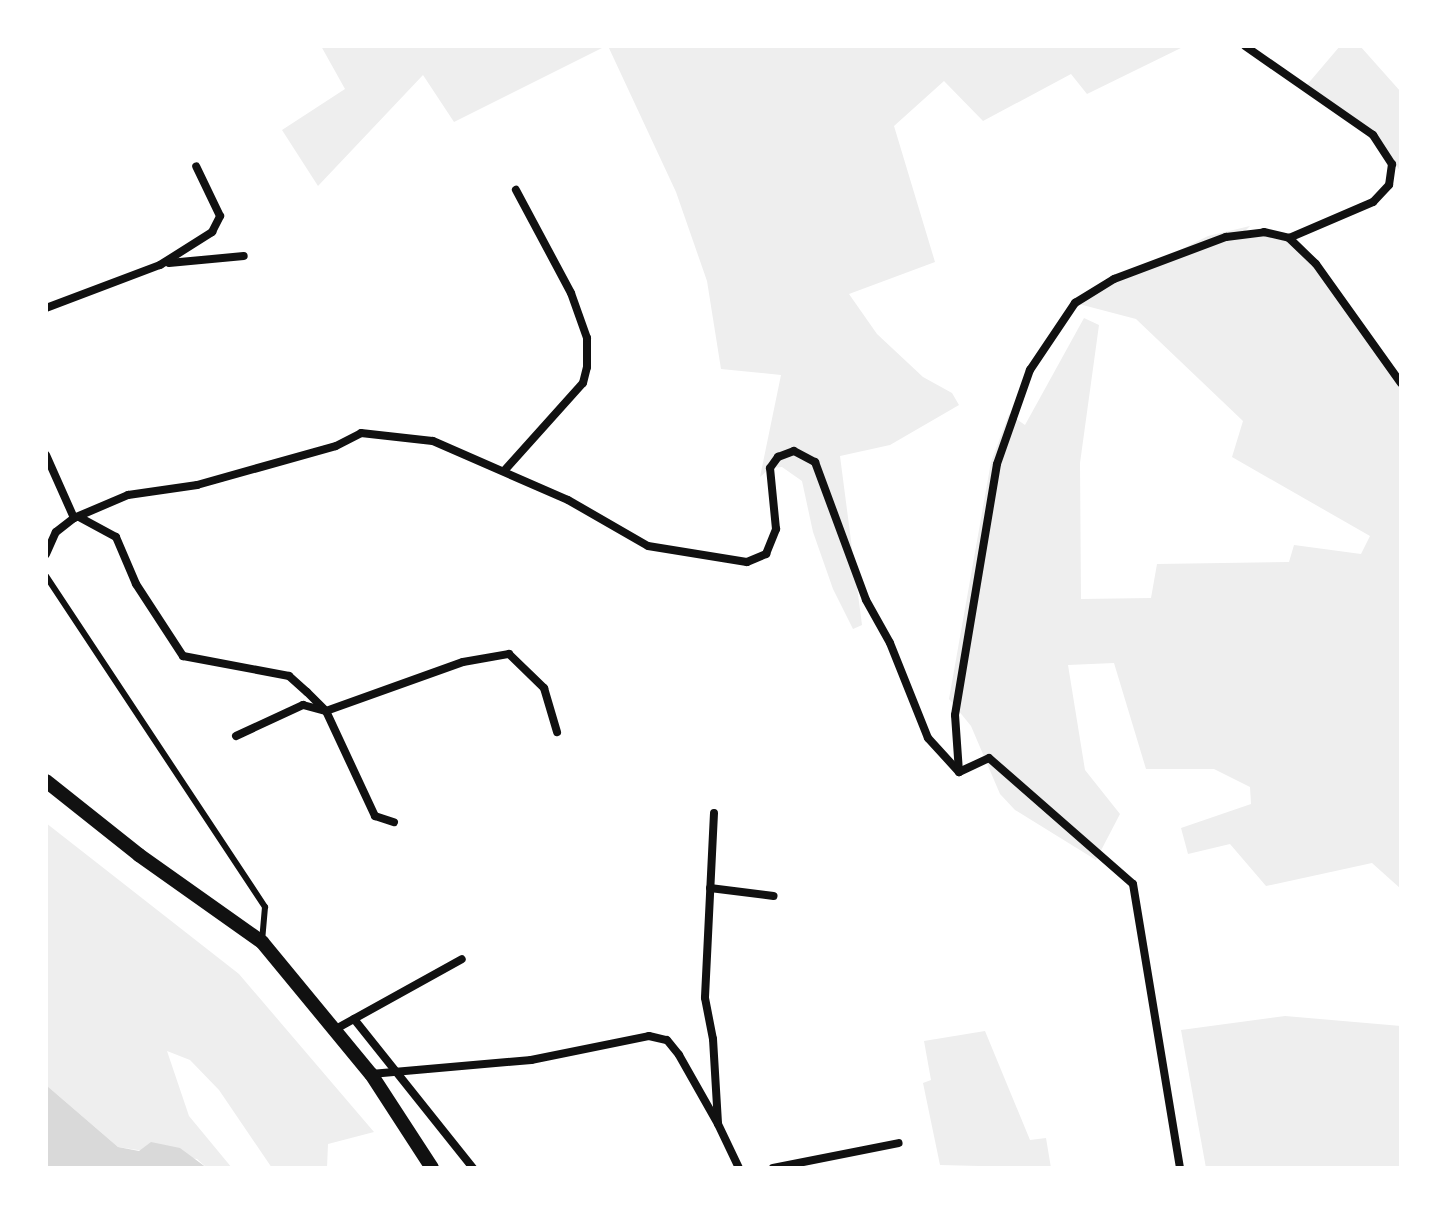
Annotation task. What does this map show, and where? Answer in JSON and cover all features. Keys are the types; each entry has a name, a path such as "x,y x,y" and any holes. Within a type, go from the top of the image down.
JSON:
{"street":[{"path":"1245,46 1373,135 1392,164 1389,185 1373,202 1289,238"},
{"path":"46,308 160,265 212,232 220,216 196,166"},
{"path":"504,471 583,383 587,367 587,338 571,293 516,190"},
{"path":"959,772 955,715 997,464 1030,370 1075,303 1114,279 1226,237 1264,232 1289,238 1335,289 1401,383"},
{"path":"160,265 244,256"},
{"path":"46,554 56,532 77,517 128,495 197,485 336,446 361,433 433,441 504,471 648,546 747,562 766,554 776,529 770,468 778,457 794,451 815,462 866,600 890,643 928,738 959,772"},
{"path":"46,455 77,517 116,537 136,584 183,656 289,676 326,711 375,816 394,822"},
{"path":"236,736 303,705 326,711 463,662 509,654 544,688 557,732"},
{"path":"959,772 989,758 1133,884 1180,1168"},
{"path":"46,781 139,855 262,942 371,1074 432,1168"},
{"path":"714,813 705,998 713,1039 718,1124"},
{"path":"710,888 774,896"},
{"path":"333,1030 462,959"},
{"path":"354,1019 400,1071 473,1168"},
{"path":"371,1074 531,1060 649,1036 667,1040 679,1055 718,1124 739,1168"},
{"path":"773,1168 899,1143"}],"lane":[{"path":"46,576 265,907 262,942"}],"shaded area":[{"path":"321,46 606,46 454,122 423,75 318,186 282,130 345,89"},
{"path":"608,46 1185,46 1087,94 1071,74 983,121 944,81 894,126 935,262 849,294 877,334 923,377 952,393 959,405 890,445 840,456 862,625 853,629 833,589 813,532 802,481 782,467 770,468 760,477 781,375 721,369 707,281 676,192"},
{"path":"1340,46 1360,46 1401,92 1401,172 1373,135 1306,86"},
{"path":"1250,226 1244,232 1283,237 1316,264 1401,383 1401,889 1372,863 1266,886 1230,844 1188,854 1181,828 1251,804 1250,787 1214,769 1146,769 1114,663 1068,665 1085,770 1120,814 1096,860 1015,810 1000,794 971,726 949,699 991,462 1009,414 1025,425 1084,318 1099,325 1080,463 1081,599 1151,598 1157,564 1289,562 1294,545 1361,554 1370,536 1232,457 1243,421 1136,319 1075,303 1208,236"},
{"path":"46,823 239,974 374,1132 328,1144 327,1168 272,1168 219,1090 190,1060 167,1051 189,1116 232,1168 207,1168 197,1159 118,1147 46,1085"},
{"path":"1285,1016 1401,1026 1401,1168 1206,1168 1181,1030"},
{"path":"985,1031 1030,1140 1046,1138 1051,1168 940,1165 923,1083 931,1080 924,1041"},
{"path":"46,1085 118,1147 139,1151 151,1142 180,1148 207,1168 46,1168"}]}
